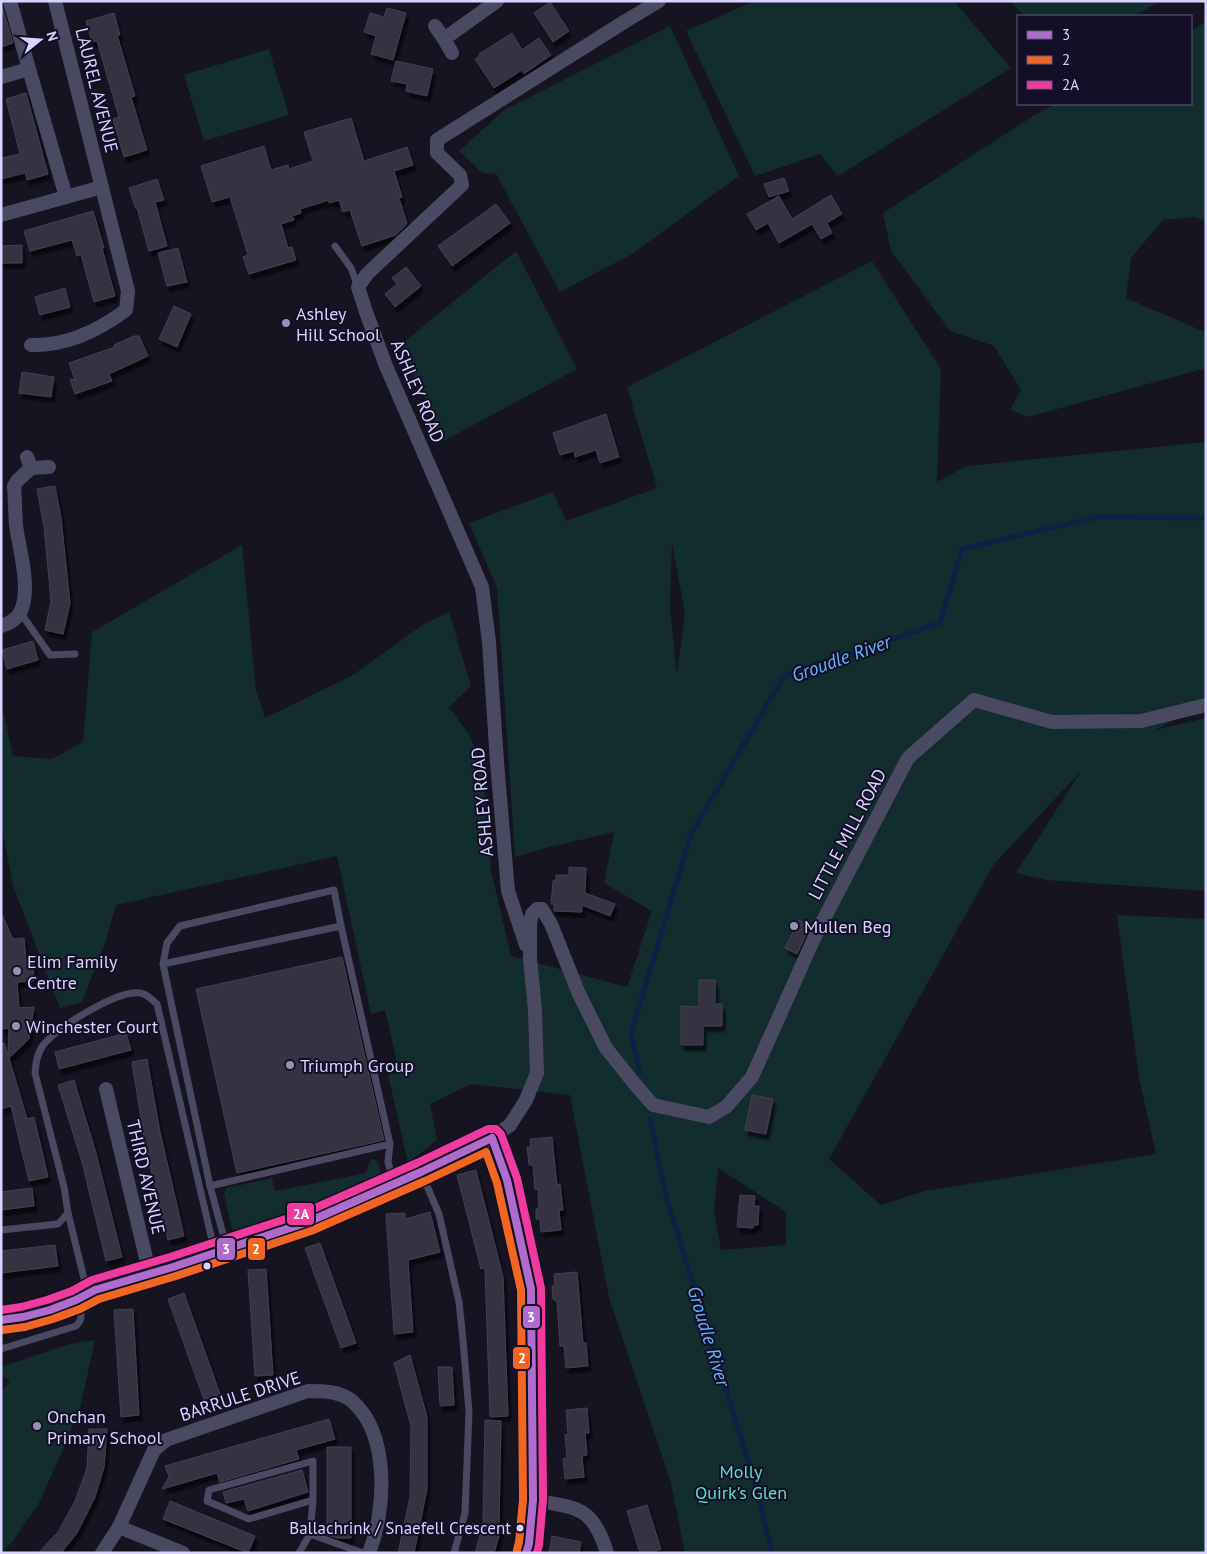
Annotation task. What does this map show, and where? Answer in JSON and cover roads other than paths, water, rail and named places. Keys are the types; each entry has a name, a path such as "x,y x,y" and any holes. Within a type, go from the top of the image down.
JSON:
{"street":[{"path":"10,1 66,197"},
{"name":"LAUREL AVENUE","path":"31,345 48,346 71,341 109,323 126,310 128,290 55,1"},
{"path":"444,39 497,1"},
{"path":"358,287 367,274 462,185 460,175 437,153 437,140 659,1"},
{"path":"435,26 452,53"},
{"path":"1,77 29,69"},
{"path":"1,215 102,187"},
{"name":"ASHLEY ROAD","path":"358,287 386,366 482,587 489,642 508,891 530,958"},
{"path":"1,626 15,619 20,612 24,599 14,486 29,462 49,466"},
{"name":"LITTLE MILL ROAD","path":"530,958 530,924 532,914 537,909 542,909 551,924 579,994 606,1048 633,1082 654,1105 709,1117 726,1107 752,1077 816,934 908,758 974,700 1052,722 1140,720 1206,706"},
{"path":"1,1320 44,1311 101,1288 150,1275 308,1222 492,1138 510,1125 526,1100 538,1073 530,958"},
{"name":"THIRD AVENUE","path":"106,1089 150,1275"},
{"path":"492,1138 507,1180 530,1289 533,1500 529,1544 526,1553"},
{"name":"BARRULE DRIVE","path":"102,1553 119,1527 154,1450 166,1440 308,1391 328,1391 351,1400 368,1421 378,1446 382,1486 375,1537 369,1553"},
{"path":"533,1500 571,1507 588,1515 601,1533 607,1553"},
{"path":"119,1527 183,1553"}],"lane":[{"path":"335,246 351,268 358,287"},
{"path":"20,612 50,656 75,654"},
{"path":"221,1251 210,1186 163,964 167,943 180,926 334,890 340,926 390,1144 388,1162 394,1184"},
{"path":"163,964 340,926"},
{"path":"1,1349 76,1326 82,1316 82,1297 64,1187 35,1073 37,1056 45,1044 64,1026 96,1007 131,992 144,993 157,1004 221,1251"},
{"path":"210,1186 390,1144"},
{"path":"421,1172 439,1214 459,1302 469,1412 465,1513 454,1553"},
{"path":"1,1230 58,1224 68,1213"},
{"path":"299,1553 310,1534 313,1500 313,1461 209,1490 207,1501 249,1519 313,1500"},
{"path":"310,1534 363,1553"}],"waterway":[{"name":"Groudle River","path":"640,1072 631,1033 691,834 784,676 940,623 962,549 1097,517 1206,518"},
{"name":"Groudle River","path":"650,1119 667,1200 753,1476 772,1553"}],"place":[{"name":"Ashley Hill School","path":"286,323"},
{"name":"Mullen Beg","path":"794,926"},
{"name":"Elim Family Centre","path":"17,971"},
{"name":"Winchester Court","path":"16,1026"},
{"name":"Triumph Group","path":"290,1065"},
{"name":"Onchan Primary School","path":"37,1426"},
{"name":"Ballachrink / Snaefell Crescent","path":"520,1528"}],"park label":[{"name":"Molly Quirk's Glen","path":"741,1481"}]}
